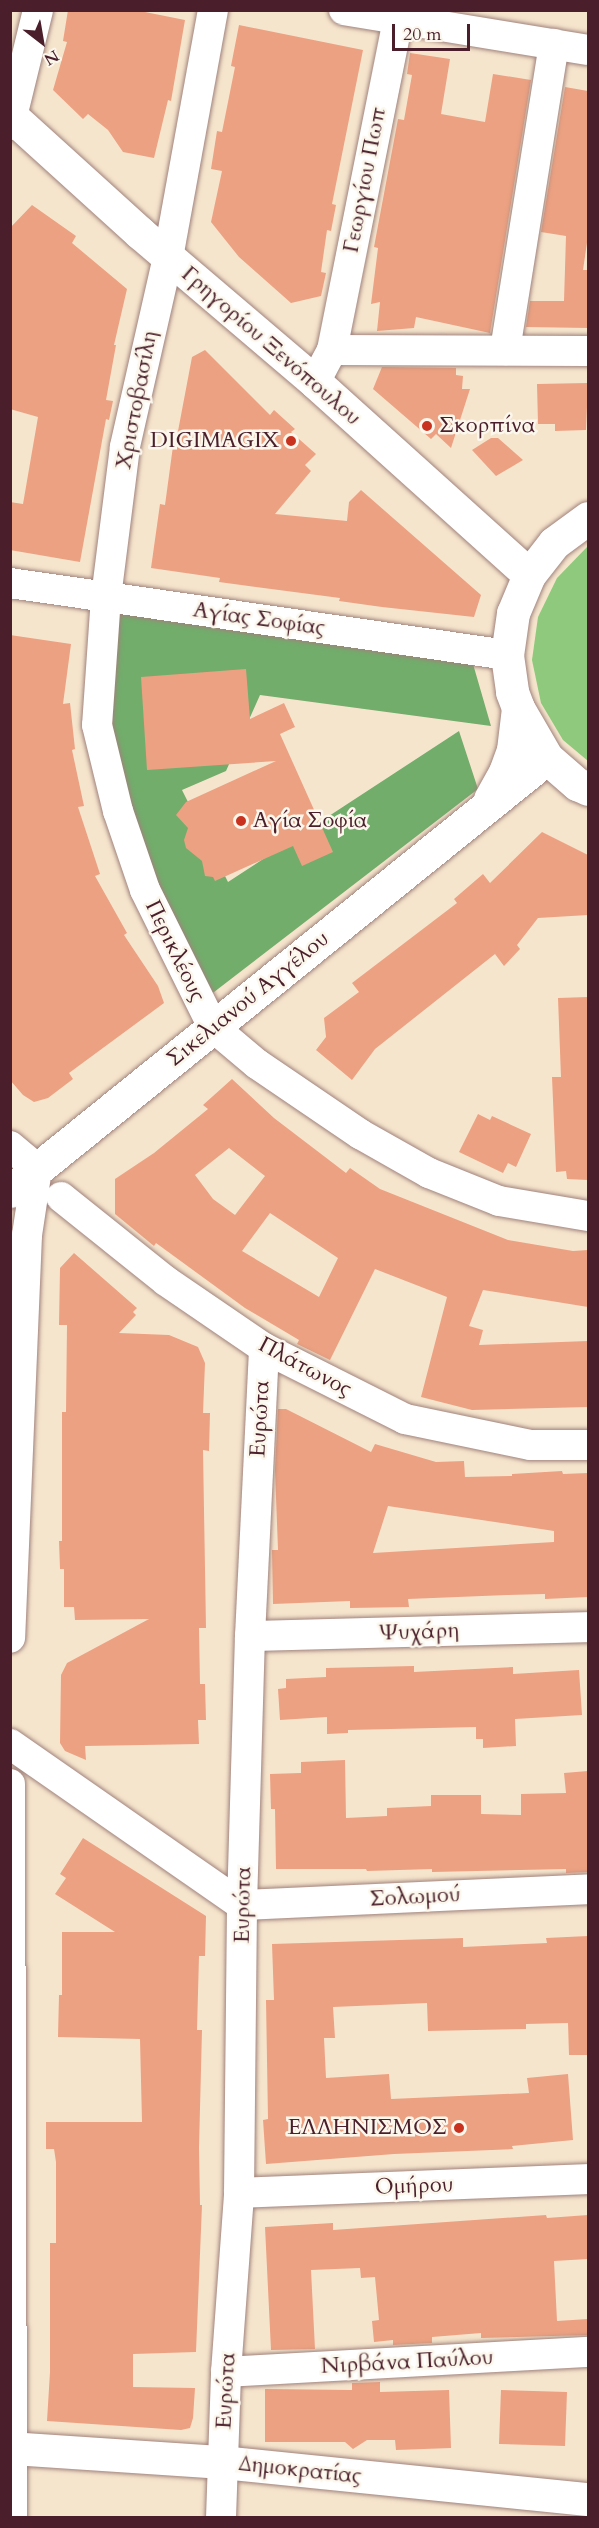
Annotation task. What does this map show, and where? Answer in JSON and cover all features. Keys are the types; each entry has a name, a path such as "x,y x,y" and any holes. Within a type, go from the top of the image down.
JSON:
{"street":[{"path":"11,119 38,10"},
{"name":"Χριστοβασίλη","path":"106,597 125,447 168,257 213,10"},
{"path":"344,10 398,15 588,50"},
{"name":"Γεωργίου Πωπ","path":"315,382 332,350 398,15"},
{"path":"505,350 554,44"},
{"name":"Γρηγορίου Ξενόπουλου","path":"11,119 140,233 315,382 529,574"},
{"path":"140,233 162,223 177,204"},
{"path":"332,350 588,351"},
{"path":"588,518 554,543 529,574 513,613 507,655 512,692 518,708 547,758 577,784 588,789"},
{"name":"Αγίας Σοφίας","path":"10,584 507,655"},
{"name":"Περικλέους","path":"106,597 97,725 116,800 145,890 213,1027 256,1064 360,1134 429,1173 499,1201 588,1216"},
{"name":"Σικελιανού Αγγέλου","path":"485,808 505,772 513,750 518,708"},
{"name":"Σικελιανού Αγγέλου","path":"10,1191 547,758"},
{"path":"10,1146 37,1169 27,1235 10,1638"},
{"name":"Πλάτωνος","path":"61,1197 166,1281 264,1348 405,1419 530,1445 588,1445"},
{"name":"Ευρώτα","path":"221,2517 226,2372 239,2193 242,1905 250,1636 264,1348"},
{"name":"Ψυχάρη","path":"250,1636 588,1627"},
{"path":"10,1744 242,1905"},
{"path":"10,1784 12,2517"},
{"name":"Σολωμού","path":"242,1905 588,1889"},
{"name":"Ομήρου","path":"239,2193 588,2179"},
{"name":"Νιρβάνα Παύλου","path":"226,2372 588,2352"},
{"name":"Δημοκρατίας","path":"11,2448 222,2462 588,2499"}],"green space":[{"path":"588,546 588,761 563,740 541,703 532,660 538,617 557,578"},
{"path":"113,606 471,657 491,726 260,695 226,771 182,790 228,882 459,731 478,789 205,999 150,882 105,721"}],"building":[{"path":"68,10 135,10 185,20 171,101 168,100 154,158 123,152 108,130 88,114 83,119 53,90 67,42 63,41"},
{"path":"239,25 363,50 332,204 336,205 331,231 327,230 321,272 326,273 321,296 291,303 239,257 211,222 222,171 211,169 217,131 222,132 235,67 231,66"},
{"path":"410,53 450,59 441,114 485,122 493,74 531,80 490,333 416,317 414,328 377,331 380,302 371,304 378,248 374,247 398,119 404,120 412,75 407,74"},
{"path":"565,87 588,91 588,236 583,270 588,270 588,328 526,327 530,301 564,301 566,236 541,232"},
{"path":"32,205 76,236 72,243 127,289 114,345 116,345 106,400 113,401 109,420 106,419 80,562 10,550 10,502 23,504 38,417 10,409 10,228"},
{"path":"205,350 270,415 274,410 295,429 291,432 316,454 305,465 311,471 275,514 347,521 349,502 361,490 481,595 474,617 339,601 340,598 219,582 220,578 151,568 160,504 165,505 173,446 175,447 192,357"},
{"path":"382,367 456,368 456,375 463,376 462,389 470,389 451,448 436,434 431,439 373,389"},
{"path":"588,383 586,430 555,431 555,424 538,424 537,384"},
{"path":"491,438 498,438 523,460 496,476 472,450"},
{"path":"10,635 71,644 63,704 70,703 75,749 72,750 84,806 78,807 100,874 95,876 127,933 124,935 158,986 164,1003 69,1073 73,1079 48,1098 34,1102 23,1095 10,1080"},
{"path":"246,669 250,719 284,703 295,727 280,734 333,852 302,866 293,846 215,881 213,877 205,876 202,861 186,848 184,840 188,828 176,815 186,802 276,761 147,770 141,677"},
{"path":"542,832 588,855 588,915 538,918 517,945 520,949 504,966 495,954 375,1049 352,1080 316,1050 326,1037 324,1018 359,992 352,983 457,903 454,899 483,874 490,883"},
{"path":"588,997 588,1180 567,1179 566,1171 556,1172 552,1077 561,1077 558,998"},
{"path":"232,1079 274,1118 346,1173 350,1168 380,1189 508,1240 573,1251 588,1250 588,1307 483,1290 469,1326 483,1330 479,1345 588,1341 588,1407 472,1410 421,1397 447,1297 375,1269 330,1360 297,1344 299,1340 245,1308 156,1243 154,1246 115,1214 115,1179 154,1153 208,1109 203,1105","holes":["229,1148 265,1176 235,1215 213,1199 195,1175","270,1213 338,1258 319,1297 242,1251"]},
{"path":"478,1114 490,1120 492,1116 531,1134 516,1167 508,1163 503,1173 459,1152"},
{"path":"74,1253 137,1308 133,1312 136,1315 119,1333 169,1335 198,1347 205,1363 203,1413 210,1413 209,1451 203,1450 206,1628 199,1628 200,1684 205,1684 206,1720 198,1720 199,1744 85,1746 86,1760 65,1751 60,1743 61,1675 67,1663 149,1619 75,1620 74,1607 64,1607 64,1569 60,1569 59,1541 62,1541 62,1412 66,1412 67,1325 59,1325 60,1268"},
{"path":"278,1409 286,1409 371,1452 375,1444 436,1462 464,1461 465,1477 512,1476 512,1474 562,1471 563,1474 588,1473 588,1597 545,1599 545,1594 408,1599 409,1607 350,1608 350,1601 273,1604 272,1550 278,1550 275,1470","holes":["388,1506 554,1531 554,1542 373,1553"]},
{"path":"414,1666 414,1672 513,1667 513,1674 579,1670 582,1715 515,1719 516,1746 483,1748 483,1739 476,1739 476,1727 348,1730 348,1733 327,1734 327,1717 280,1720 278,1689 286,1688 286,1679 326,1677 326,1668"},
{"path":"345,1760 346,1818 387,1816 387,1808 431,1806 431,1795 481,1795 481,1814 521,1815 521,1794 566,1793 564,1773 588,1771 588,1872 566,1873 566,1869 432,1872 432,1869 367,1871 366,1869 276,1869 275,1809 271,1809 270,1774 301,1773 301,1762"},
{"path":"83,1838 206,1916 205,1956 199,1956 197,2030 202,2030 199,2148 200,2205 202,2205 196,2352 133,2354 133,2387 195,2388 190,2428 181,2430 47,2421 50,2372 50,2243 56,2243 56,2162 54,2149 46,2149 46,2122 142,2122 140,2039 58,2037 59,1995 62,1995 62,1932 115,1932 55,1894 66,1878 60,1874"},
{"path":"588,1936 588,2055 569,2055 568,2023 526,2024 526,2029 428,2031 427,2003 333,2007 335,2038 324,2038 326,2078 389,2074 391,2099 529,2093 527,2078 568,2074 573,2140 512,2146 513,2149 394,2154 266,2164 263,2120 268,2119 266,2000 274,2000 272,1944 463,1938 463,1947 547,1943 546,1938"},
{"path":"546,2215 547,2218 588,2215 588,2259 554,2261 557,2321 588,2319 588,2335 481,2338 481,2333 432,2337 432,2343 393,2345 393,2340 374,2342 372,2321 379,2320 375,2277 361,2278 360,2268 311,2270 315,2349 271,2350 265,2227 333,2223 333,2230"},
{"path":"380,2382 380,2392 449,2390 451,2448 396,2450 395,2440 367,2440 353,2449 345,2442 265,2442 265,2389 352,2390 352,2383"},
{"path":"501,2390 567,2392 565,2446 499,2444"}],"place":[{"name":"Σκορπίνα","path":"427,426"},
{"name":"DIGIMAGIX","path":"291,441"},
{"name":"Αγία Σοφία","path":"241,821"},
{"name":"ΕΛΛΗΝΙΣΜΟΣ","path":"459,2128"}]}
